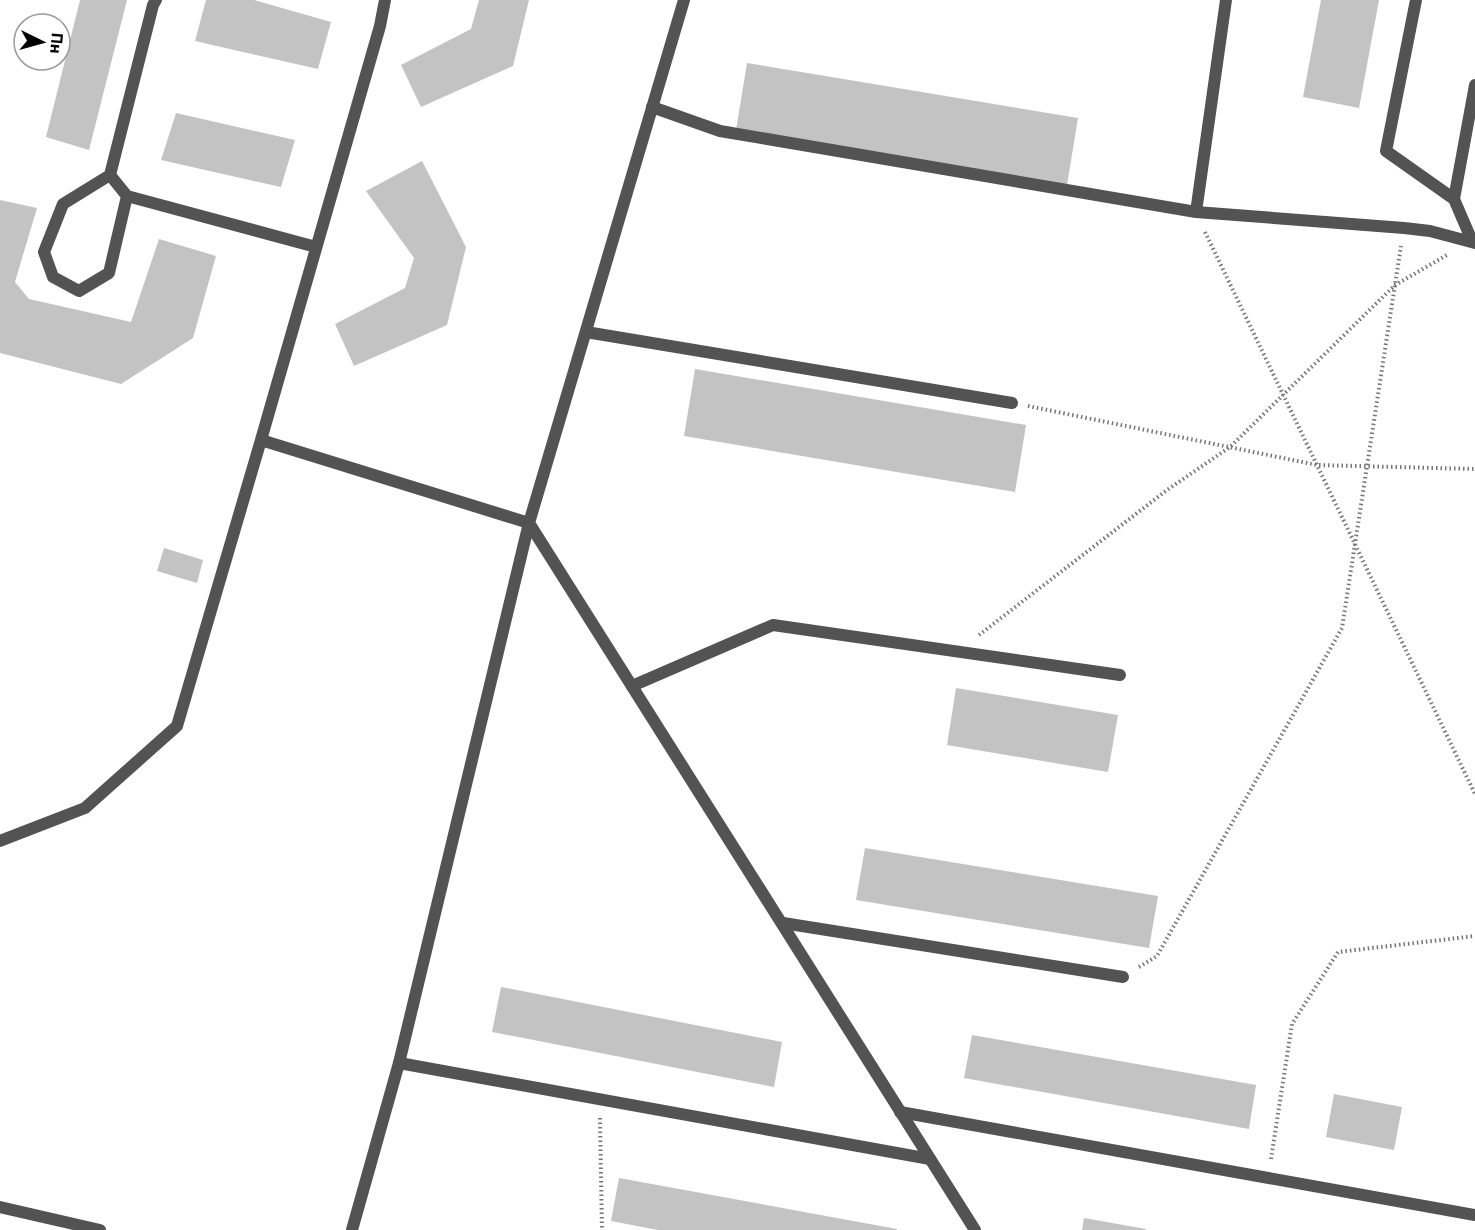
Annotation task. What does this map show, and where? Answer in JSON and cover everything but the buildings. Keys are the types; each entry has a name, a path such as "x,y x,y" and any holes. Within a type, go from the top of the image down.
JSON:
{"street":[{"path":"127,196 109,273 80,291 53,277 44,252 63,204 110,174 156,0"},
{"path":"0,841 85,808 177,726 380,26 384,0"},
{"path":"352,1230 399,1063 529,523 684,0"},
{"path":"1196,212 1226,0"},
{"path":"1416,0 1386,151 1454,199 1474,241"},
{"path":"1454,199 1475,85"},
{"path":"652,107 720,131 1196,212 1404,228 1474,241"},
{"path":"110,174 127,196 316,247"},
{"path":"586,332 1012,403"},
{"path":"261,440 529,523 975,1230"},
{"path":"632,686 773,626 1120,675"},
{"path":"783,923 1123,977"},
{"path":"399,1063 930,1158"},
{"path":"900,1112 1475,1215"},
{"path":"0,1207 100,1230"}],"path":[{"path":"1196,212 1475,794"},
{"path":"1123,977 1157,956 1342,628 1404,228"},
{"path":"957,652 1167,490 1230,447 1395,285 1474,241"},
{"path":"1012,403 1317,465 1475,469"},
{"path":"1268,1178 1292,1024 1338,952 1475,936"},
{"path":"600,1099 602,1230"}]}
